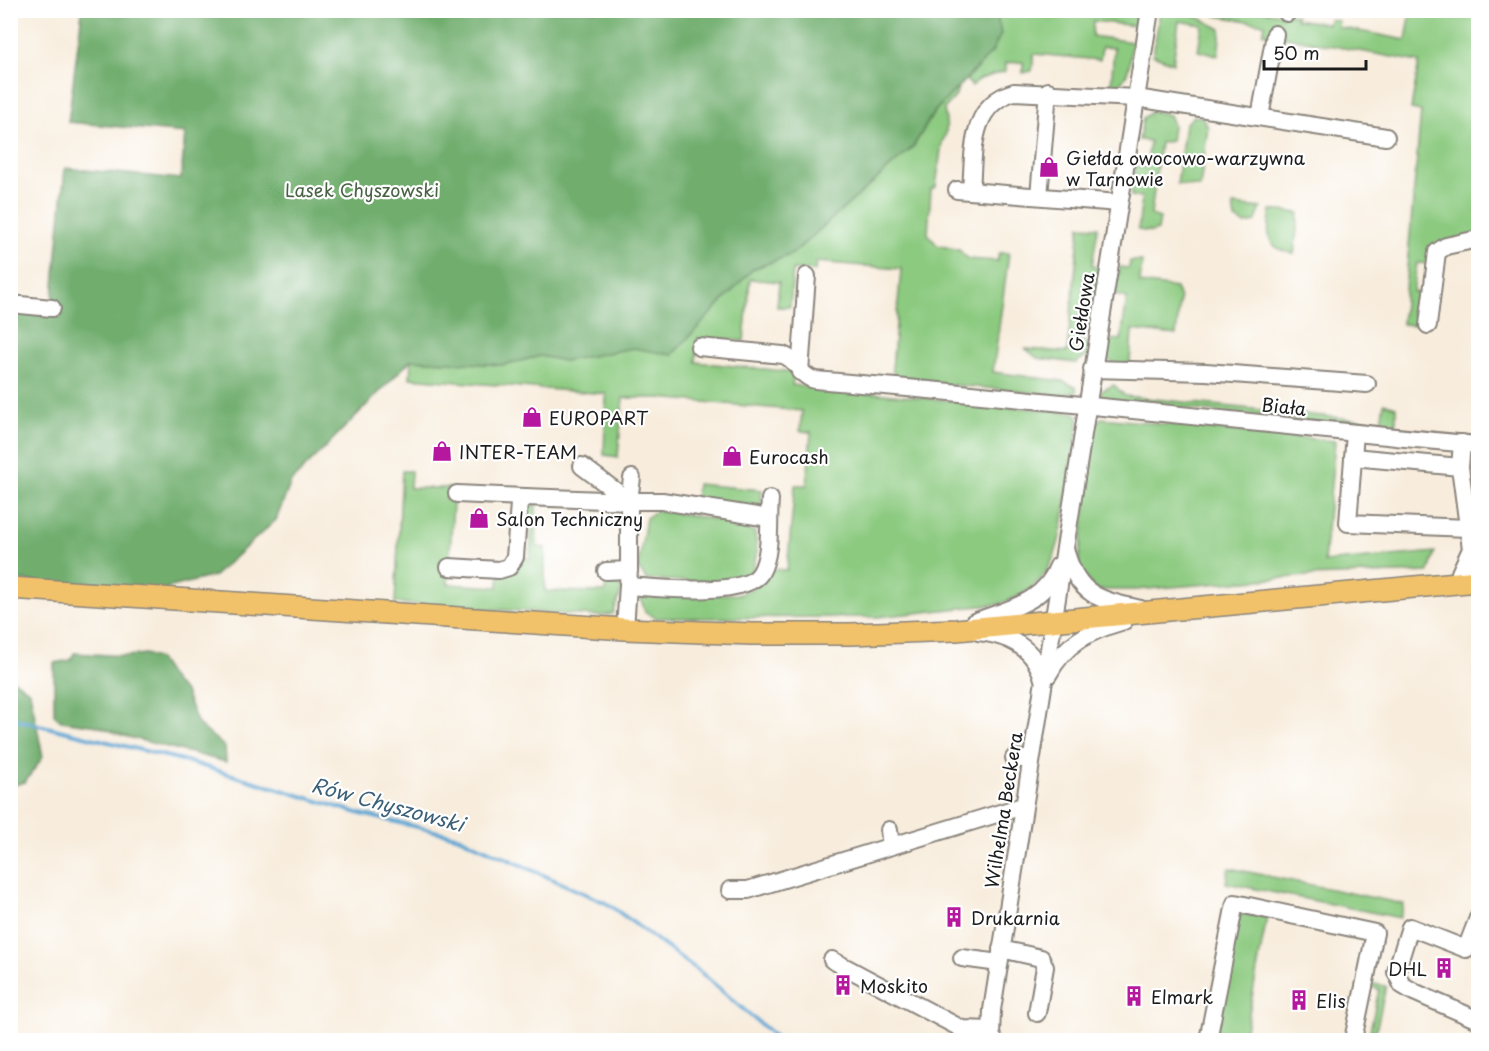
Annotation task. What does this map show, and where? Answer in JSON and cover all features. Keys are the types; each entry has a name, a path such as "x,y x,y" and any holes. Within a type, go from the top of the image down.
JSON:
{"main road":[{"path":"10,588 625,629 818,634 956,630 1470,582"}],"street":[{"name":"Giełdowa","path":"1054,620 1150,10"},
{"path":"1260,117 1275,34"},
{"path":"1039,196 1048,91"},
{"path":"1119,202 964,190 976,132 985,108 1000,95 1014,92 1048,91 1136,98 1386,137"},
{"path":"1428,325 1437,252 1446,246 1479,238"},
{"path":"800,372 807,276"},
{"path":"10,304 52,308"},
{"path":"699,347 782,354 791,359 800,372"},
{"path":"1092,369 1206,372 1367,384"},
{"name":"Biała","path":"800,372 815,380 986,394 1086,407 1470,444"},
{"path":"1355,433 1348,523 1468,528"},
{"path":"1470,444 1460,467 1468,528 1475,550 1460,573 1470,582"},
{"path":"1353,457 1460,467"},
{"path":"582,466 629,501"},
{"path":"625,629 629,501 632,478"},
{"path":"457,494 662,501 769,518"},
{"path":"449,567 500,570 508,567 515,557 519,503 525,497"},
{"path":"606,571 628,578 714,588 737,586 755,580 765,562 770,499"},
{"path":"1065,548 1076,580 1093,595 1110,602 1153,611"},
{"path":"956,630 1006,612 1035,598 1052,578 1065,548"},
{"path":"1044,682 1070,645 1083,636 1153,611"},
{"name":"Wilhelma Beckera","path":"993,1035 1000,956 1023,806 1023,759 1044,682 1054,620"},
{"path":"956,630 984,632 1023,645 1034,657 1044,682"},
{"path":"730,890 748,890 890,838 1023,806"},
{"path":"1208,1041 1235,903 1375,933 1353,1041"},
{"path":"1479,918 1466,949 1410,927 1396,972 1402,985 1414,992 1479,1020"},
{"path":"962,958 1000,956 1041,958 1045,967 1037,1013"},
{"path":"832,960 961,1035 993,1035"}],"green space":[{"name":"Lasek Chyszowski","path":"996,10 1001,34 992,52 934,112 913,147 792,254 753,269 672,355 633,348 564,361 541,356 503,365 411,360 291,482 276,520 214,576 156,591 11,580 10,304 52,307 65,168 181,179 185,133 68,122 82,11"},
{"path":"996,11 1137,11 1135,26 1093,21 1092,36 1132,42 1126,76 1118,85 1111,87 1114,48 1102,47 1100,60 1034,54 1032,71 1023,73 1023,62 1006,63 1006,71 980,79 972,86 966,80 992,52 998,13"},
{"path":"1160,11 1186,11 1221,29 1218,55 1198,51 1202,25 1179,21 1173,63 1153,55"},
{"path":"1217,11 1260,11 1296,15 1296,19 1328,24 1330,19 1339,21 1338,27 1406,40 1411,11 1478,11 1478,235 1430,264 1417,263 1413,292 1429,294 1428,300 1414,299 1412,315 1426,317 1425,326 1402,324 1421,111 1411,109 1419,62 1263,33 1265,24 1216,16"},
{"path":"959,86 955,97 944,109 946,130 942,142 936,187 931,189 928,234 937,245 959,250 968,259 997,261 999,253 1009,253 993,372 1062,381 1076,387 1077,392 1062,395 897,380 892,369 901,269 816,262 815,271 793,270 790,307 777,307 779,282 750,279 744,341 698,338 696,362 794,372 792,385 1075,413 1079,418 1057,548 1043,576 1033,587 1018,597 999,604 877,617 656,618 645,612 641,599 644,595 740,594 753,588 767,569 787,570 795,485 807,485 811,432 800,431 802,411 659,398 623,398 618,457 604,455 606,394 410,378 411,360 503,365 541,356 564,361 633,348 648,350 730,292 753,269 792,254 913,147 934,112"},
{"path":"1153,111 1169,115 1173,125 1171,141 1160,143 1151,215 1160,218 1158,230 1152,232 1138,230 1142,197 1131,196 1135,166 1146,167 1150,141 1139,140 1143,118"},
{"path":"1194,116 1202,117 1208,127 1200,187 1177,184 1185,124"},
{"path":"1233,205 1261,208 1255,222 1245,224 1235,219"},
{"path":"1271,210 1299,213 1294,254 1272,244 1269,234"},
{"path":"1080,226 1098,227 1092,266 1103,268 1098,295 1086,295 1080,340 1090,343 1088,355 1076,363 1037,358 1026,349 1067,352"},
{"path":"1130,261 1142,261 1140,283 1176,288 1180,299 1176,335 1132,330 1130,363 1116,366 1106,357 1109,339 1121,340 1127,298 1115,295 1120,267 1129,268"},
{"path":"1114,385 1125,396 1381,422 1384,403 1396,407 1396,430 1099,400 1101,391"},
{"path":"1101,418 1335,441 1324,562 1435,552 1429,572 1307,576 1135,590 1095,590 1078,568 1095,425"},
{"path":"402,471 411,471 410,488 454,488 448,584 498,587 499,576 522,557 530,558 532,518 523,517 526,507 536,504 537,547 545,548 545,591 605,592 606,582 614,582 622,589 613,614 597,616 395,603"},
{"path":"697,484 762,490 761,506 755,509 695,501"},
{"path":"658,510 729,522 755,532 757,552 752,573 728,582 647,580 638,568 646,518"},
{"path":"74,653 127,656 145,654 159,659 174,682 185,692 198,724 225,747 226,762 124,736 98,726 61,721 54,715 54,663 71,660"},
{"path":"10,677 30,692 43,757 25,782 11,786"},
{"path":"1229,868 1404,904 1400,918 1226,883"},
{"path":"1239,915 1267,917 1244,1040 1216,1036"},
{"path":"1369,983 1386,986 1374,1040 1368,1040 1379,989 1369,987"}],"waterway":[{"name":"Rów Chyszowski","path":"10,718 186,761 361,814 456,836 608,904 700,972 779,1040"}],"place":[{"name":"Giełda owocowo-warzywna w Tarnowie","path":"1049,167"},
{"name":"EUROPART","path":"532,417"},
{"name":"INTER-TEAM","path":"442,451"},
{"name":"Eurocash","path":"732,456"},
{"name":"Salon Techniczny","path":"479,518"},
{"name":"Drukarnia","path":"954,917"},
{"name":"DHL","path":"1444,968"},
{"name":"Moskito","path":"843,985"},
{"name":"Elmark","path":"1134,996"},
{"name":"Elis","path":"1299,1000"}]}
